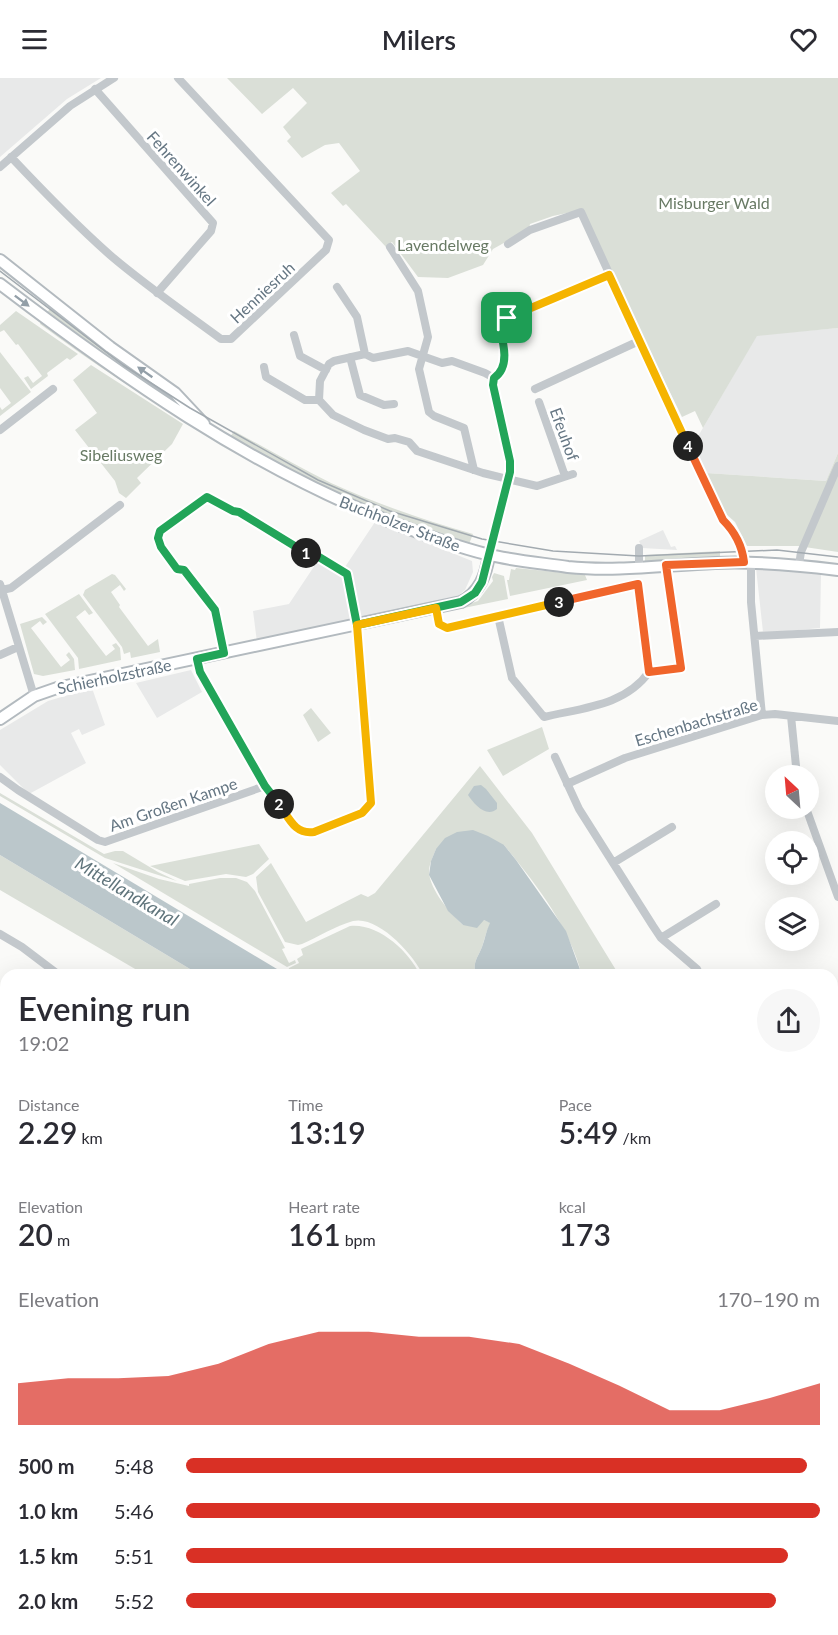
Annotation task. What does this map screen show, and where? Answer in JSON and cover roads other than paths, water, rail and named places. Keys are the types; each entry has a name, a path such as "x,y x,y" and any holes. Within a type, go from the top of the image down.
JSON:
{"main road":[{"name":"Buchholzer Straße","path":"0,260 110,347 175,393 212,433"},
{"name":"Buchholzer Straße","path":"0,284 111,368 212,433 294,479 341,501 426,535 489,555 583,568 747,562 838,570"},
{"name":"Schierholzstraße","path":"0,719 34,696 57,688 461,602 475,593 482,582 489,555"}],"street":[{"path":"0,167 54,120 94,89 114,78"},
{"name":"Henniesruh","path":"11,157 92,238 157,293 221,339 228,340 276,298 330,243 327,235 178,78"},
{"name":"Fehrenwinkel","path":"94,89 213,223 211,231 157,293"},
{"path":"508,244 530,230 580,212 705,483 723,520 737,538 747,562 762,715"},
{"path":"390,247 418,291 428,337 419,369 429,412 464,428 474,470"},
{"path":"489,555 509,480 510,461 493,385 506,353 498,321 609,275"},
{"path":"337,287 357,317 365,354"},
{"path":"294,335 300,356 326,370"},
{"path":"535,389 639,341"},
{"path":"264,367 266,377 305,400 319,400 319,385 332,362 365,354 373,358 408,351 442,363 452,361 494,378"},
{"path":"350,357 360,395 384,405 394,404"},
{"path":"0,430 53,389"},
{"name":"Efeuhof","path":"319,400 333,415 388,440 395,438 408,442 417,451 474,470 537,486 569,475 538,402"},
{"path":"799,565 801,552 838,466"},
{"path":"197,659 200,672 265,786 299,831 314,832 362,813 368,808 371,798 357,625 347,574 319,557 312,556 239,512 233,511 213,498 205,497 160,531 158,538 161,547 177,569 184,570 215,610 224,653"},
{"path":"34,696 1,587 11,588 120,505"},
{"path":"639,548 639,567"},
{"path":"498,616 512,678 544,717 616,700 637,686 649,672 681,668 666,565"},
{"path":"436,608 439,624 444,627 638,584 649,672"},
{"path":"755,636 838,632"},
{"path":"0,655 18,647"},
{"name":"Eschenbachstraße","path":"567,784 625,758 762,715 838,721"},
{"path":"791,716 796,765"},
{"path":"555,757 579,809 661,938 697,969"},
{"name":"Am Großen Kampe","path":"0,777 98,840 105,842 265,786"},
{"path":"810,819 838,897"},
{"path":"613,863 672,827"},
{"path":"661,938 716,904"},
{"path":"0,934 51,969"}],"water":[{"path":"481,785 497,803 497,809 485,811 468,795 474,786"},
{"name":"Mittellandkanal","path":"0,803 277,969 190,969 0,855"},
{"path":"473,830 504,845 566,931 580,969 475,969 490,923 484,920 477,928 463,925 448,911 429,875 436,849 445,838 457,832"}],"tram line":[{"path":"0,271 123,365 190,408 318,480 390,511 482,539 553,551 639,556 777,550 838,557"}],"park label":[{"name":"Misburger Wald","path":"714,202"},
{"name":"Lavendelweg","path":"443,244"},
{"name":"Sibeliusweg","path":"121,454"}]}
